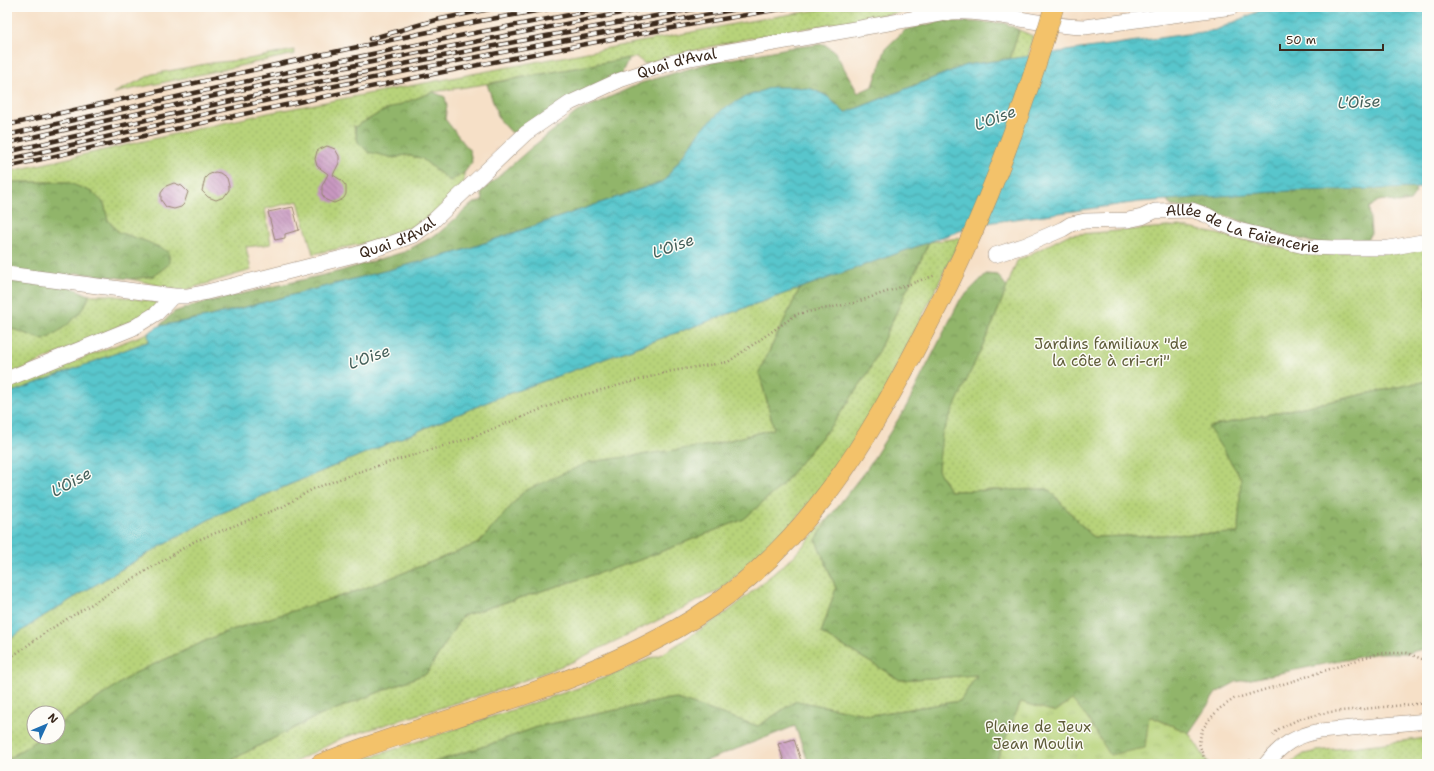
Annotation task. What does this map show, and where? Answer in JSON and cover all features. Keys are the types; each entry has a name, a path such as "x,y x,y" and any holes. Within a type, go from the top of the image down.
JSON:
{"main road":[{"path":"320,764 376,743 525,695 580,675 648,644 705,611 730,593 758,569 793,535 815,510 845,470 869,433 888,401 966,249 990,193 1023,105 1054,7"}],"street":[{"name":"Quai d'Aval","path":"7,274 176,296 203,293 348,257 387,245 414,235 437,217 518,140 551,115 575,100 609,84 675,62 701,56 951,12 994,14 1062,26 1085,27 1232,7"},
{"name":"Allée de La Faïencerie","path":"995,255 1026,245 1063,230 1071,224 1078,222 1128,220 1142,217 1155,211 1192,210 1238,230 1308,247 1389,248 1427,242"},
{"path":"7,379 133,328 157,313 176,296"},
{"path":"1266,764 1282,747 1304,735 1320,731 1427,721"}],"path":[{"path":"7,660 49,630 195,541 282,507 313,489 361,470 472,437 564,400 672,371 728,362 797,314 854,303 943,273"},
{"path":"1206,764 1199,743 1202,730 1219,709 1234,699 1379,653 1407,653 1427,660"}],"green space":[{"path":"836,7 931,7 755,37 700,49 645,64 636,57 433,92 383,111 355,127 353,125 358,142 394,158 405,155 421,158 450,181 464,173 464,183 440,210 411,228 389,238 313,254 298,201 265,209 271,244 246,247 251,270 182,291 131,279 154,276 169,264 148,242 118,232 108,220 104,203 67,182 7,183 7,172 268,113 755,20"},
{"path":"942,21 1005,23 1019,30 1010,59 966,65 845,113 827,96 812,89 795,87 703,128 664,181 458,252 207,317 159,326 174,312 198,304 341,271 404,252 439,233 472,204 483,200 481,192 531,148 577,112 641,83 705,64 788,48 824,44 835,52 858,93 873,86 886,48 905,30"},
{"path":"1019,30 1033,36 1028,57 1010,59"},
{"path":"294,50 295,54 114,93 153,74 211,63 249,59"},
{"path":"629,58 621,74 512,133 499,119 487,84"},
{"path":"433,92 445,97 447,106 445,119 470,151 472,162 464,173 450,181 421,158 405,155 394,158 368,152 358,142 355,127 383,111"},
{"path":"67,182 92,192 104,203 108,220 118,232 148,242 169,252 169,264 154,276 131,279 76,273 71,278 73,288 89,295 86,302 71,322 44,340 7,327 7,183"},
{"path":"1413,185 1416,193 1410,201 1398,203 1385,200 1378,201 1369,208 1371,233 1366,241 1334,248 1270,231 1208,210 1171,206 1165,197"},
{"name":"Jardins familiaux \"de la côte à cri-cri\"","path":"1179,226 1312,254 1427,245 1427,381 1209,427 1241,478 1239,533 1093,537 1048,489 950,491 938,470 941,434 993,323 1017,261 1068,235"},
{"path":"961,238 885,391 848,454 799,516 773,543 720,590 572,662 501,689 342,738 291,764 223,764 314,718 427,673 462,616 637,561 744,519 782,485 835,421 868,373 929,242"},
{"path":"929,242 868,373 835,421 782,485 744,519 637,561 462,616 427,673 314,718 223,764 7,764 7,760 29,745 66,745 66,720 135,673 225,632 360,590 479,543 524,491 589,462 711,445 774,429 759,372 800,288"},
{"path":"986,274 998,275 1007,287 993,323 942,434 938,470 950,491 1048,489 1093,537 1238,533 1241,478 1208,427 1427,381 1427,648 1407,653 1379,653 1236,682 1216,693 1189,733 1150,716 1145,748 1110,756 1087,718 1055,712 1021,702 995,764 809,764 795,726 698,764 428,764 488,745 540,726 674,698 758,726 796,701 871,715 960,701 977,675 900,680 821,633 836,588 816,540 831,515 868,467 906,407 960,300"},
{"path":"800,288 759,372 774,429 524,491 479,543 360,590 225,632 135,673 66,720 66,705 26,705 26,745 29,745 7,760 7,640 42,617 140,558 217,515 497,398"},
{"path":"89,295 109,295 159,302 153,311 7,376 7,327 44,340 87,302"},
{"path":"148,333 149,341 7,394 7,387"},
{"path":"831,515 816,540 836,588 821,633 900,680 977,675 960,701 871,715 796,701 758,726 674,698 540,726 488,745 428,764 350,764 584,686 664,653 729,611 793,557"},
{"name":"Plaine de Jeux Jean Moulin","path":"1072,700 1087,718 1110,755 1145,748 1149,716 1189,733 1209,764 995,764 1021,702 1055,712"},
{"path":"1427,738 1427,764 1289,764 1304,754 1317,751"}],"water":[{"name":"L'Oise","path":"1281,7 1427,7 1427,188 1289,191 1139,202 979,224 497,398 217,515 140,558 42,617 7,641 7,394 149,341 148,333 159,326 207,317 458,252 664,181 703,128 723,109 745,97 772,87 812,89 827,96 845,113 966,65 1216,30 1259,11"}],"building":[{"path":"327,146 335,149 339,156 339,163 333,175 341,180 346,186 346,194 344,198 334,203 326,200 322,194 322,186 328,174 317,166 315,159 317,151"},
{"path":"215,172 220,173 227,178 229,186 229,190 224,197 216,200 208,197 202,191 205,178"},
{"path":"174,183 182,186 188,192 184,204 181,207 174,209 166,207 161,200 161,193 166,186"},
{"path":"293,207 299,230 285,234 285,238 275,240 268,212"},
{"path":"794,739 802,764 785,764 778,744"}],"railway":[{"path":"370,39 436,20 499,7"},
{"path":"7,125 320,55 480,21 559,7"},
{"path":"7,135 319,65 611,7"},
{"path":"7,143 321,72 652,7"},
{"path":"7,152 343,77 478,49 705,7"},
{"path":"7,160 209,113 434,65 749,7"},
{"path":"7,167 398,81 595,42 793,7"}]}
